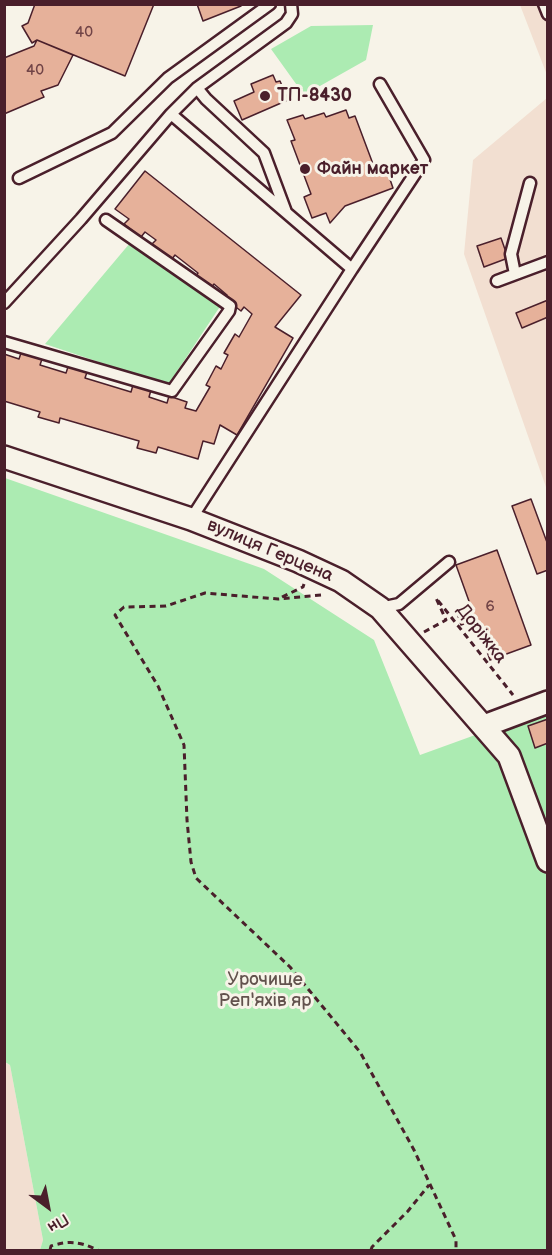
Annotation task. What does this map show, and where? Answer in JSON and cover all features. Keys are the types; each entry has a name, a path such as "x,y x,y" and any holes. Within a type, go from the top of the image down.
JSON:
{"street":[{"name":"вулиця Герцена","path":"4,457 191,519 306,564 341,581 380,609 509,756 548,861"},
{"path":"484,726 548,702"}],"lane":[{"path":"19,178 112,133 168,78 270,4"},
{"path":"4,303 81,219 171,114 197,88 286,23 292,14 291,4"},
{"path":"544,4 548,14"},
{"path":"191,519 424,160 380,84"},
{"path":"197,88 264,153 286,213"},
{"path":"171,114 352,269"},
{"path":"515,274 511,254 530,183"},
{"path":"4,342 172,391 229,311 230,306 106,220"},
{"path":"497,281 548,262"},
{"path":"380,609 399,604 449,562"}],"path":[{"path":"278,599 303,587 306,564"},
{"path":"341,581 321,595 278,599 205,593 166,606 124,607 115,615 158,686 184,745 187,820 191,862 196,878 290,967 360,1052 414,1150 456,1240 456,1251"},
{"name":"Доріжка","path":"408,641 446,620 436,598 525,711"},
{"path":"371,1251 372,1247 408,1211 429,1185"},
{"path":"50,1251 51,1246 67,1242 88,1246 98,1251"}],"shaded area":[{"path":"520,5 547,5 547,75"},
{"path":"547,98 547,490 464,254 473,160"},
{"path":"4,1062 10,1065 43,1240 40,1250 5,1250"}],"green space":[{"path":"373,25 366,60 304,95 271,49 311,26"},
{"path":"130,243 221,305 168,385 45,344"},
{"name":"Урочище Реп'яхів яр","path":"5,478 264,569 374,640 420,755 547,709 547,1250 40,1250 43,1240 10,1065 5,1062"}],"building":[{"path":"35,4 154,4 125,76 37,40 32,43 22,26 28,23"},
{"path":"197,4 240,4 241,6 203,21"},
{"path":"37,40 73,55 58,85 41,91 44,97 4,114 4,58 34,46"},
{"name":"ТП-8430","path":"273,75 276,82 280,81 288,100 242,120 234,101 254,92 251,84"},
{"path":"346,110 349,118 355,116 376,172 386,168 393,188 345,206 330,223 326,213 312,218 304,197 311,194 291,141 295,140 287,120 303,115 305,119 324,113 326,117"},
{"path":"145,171 301,295 275,327 293,338 237,435 220,425 214,444 203,441 198,459 158,447 156,453 137,448 139,441 60,418 59,423 38,417 40,412 4,401 4,354 19,359 21,353 42,359 40,365 66,373 68,367 87,372 85,378 131,392 133,385 151,390 149,397 167,403 169,396 187,402 185,408 196,411 210,387 206,385 216,366 221,369 228,355 224,353 235,334 239,337 252,314 244,307 241,311 224,298 227,295 214,284 211,288 196,276 198,273 175,255 172,259 152,244 156,240 145,232 141,237 124,224 129,219 115,209"},
{"path":"501,238 508,258 484,267 477,246"},
{"path":"548,300 548,317 522,328 516,313"},
{"path":"531,499 548,545 548,570 537,574 512,506"},
{"path":"497,550 531,645 490,660 476,620 461,625 456,610 470,604 456,565"},
{"path":"548,719 548,743 535,748 528,726"}],"place":[{"name":"ТП-8430","path":"265,96"},
{"name":"Файн маркет","path":"305,169"}]}
